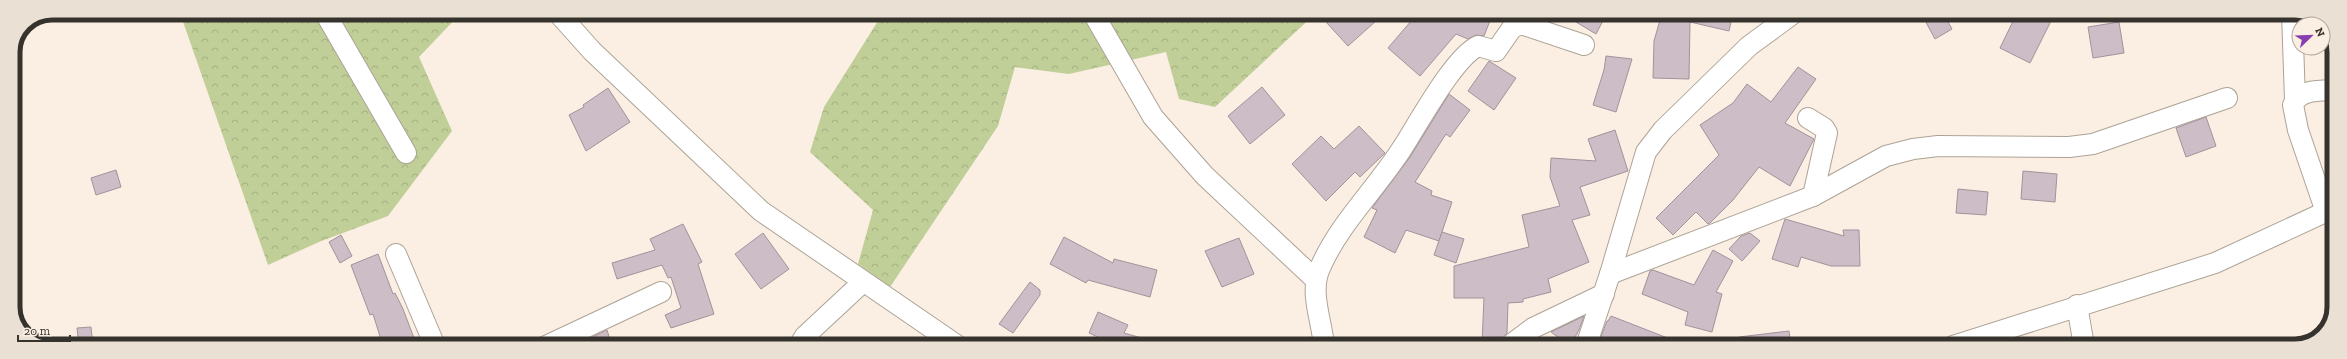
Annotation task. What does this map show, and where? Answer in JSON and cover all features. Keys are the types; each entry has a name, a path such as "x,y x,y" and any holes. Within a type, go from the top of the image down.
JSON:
{"street":[{"path":"329,20 406,153"},
{"path":"564,20 592,50 761,211 948,339"},
{"path":"1097,20 1154,117 1205,176 1316,280"},
{"path":"1588,339 1604,294 1646,152 1663,130 1749,46 1784,20"},
{"path":"2292,20 2295,100 2293,105 2298,130 2327,202"},
{"path":"1323,339 1316,295 1316,280 1320,268 1345,226 1402,150 1416,122 1472,48 1478,46 1496,51 1512,28 1521,24 1584,45"},
{"path":"2295,100 2308,92 2327,91"},
{"path":"1610,274 1813,196 1886,156 1913,149 1938,146 2069,147 2093,144 2227,98"},
{"path":"1808,118 1824,128 1827,133 1813,196"},
{"path":"1975,339 2077,305 2215,264 2327,211"},
{"path":"396,254 432,339"},
{"path":"803,339 863,282"},
{"path":"561,339 661,292"},
{"path":"1518,339 1538,324 1604,294"},
{"path":"2077,305 2083,339"}],"green space":[{"path":"182,20 454,20 419,57 452,131 388,216 319,242 268,265"},
{"path":"879,20 1308,20 1215,107 1179,99 1166,52 1069,74 1015,67 998,126 890,287 858,264 873,210 810,152 824,107"}],"building":[{"path":"1328,20 1376,21 1348,46 1326,22"},
{"path":"1412,20 1490,20 1484,36 1476,35 1468,39 1456,34 1420,76 1388,48"},
{"path":"1573,20 1603,20 1596,34"},
{"path":"1660,20 1731,20 1729,31 1690,22 1689,79 1653,78 1654,41"},
{"path":"1925,20 1947,20 1952,29 1935,39"},
{"path":"2014,20 2051,21 2030,63 2000,48"},
{"path":"2119,22 2124,53 2093,58 2088,27"},
{"path":"1606,56 1632,59 1616,112 1593,105 1604,70"},
{"path":"1489,61 1516,78 1494,110 1468,91"},
{"path":"1798,67 1816,79 1785,123 1814,139 1790,186 1759,167 1733,200 1710,223 1708,224 1696,212 1673,235 1656,218 1719,155 1700,125 1733,103 1747,84 1771,102"},
{"path":"1262,87 1285,115 1250,144 1228,116"},
{"path":"608,88 630,122 586,151 569,115 584,107 583,105"},
{"path":"1449,94 1470,110 1450,137 1446,134 1415,182 1432,191 1431,195 1452,202 1439,241 1406,230 1395,253 1364,237 1377,210 1372,208 1410,157"},
{"path":"2206,117 2216,146 2186,157 2176,128"},
{"path":"1359,126 1385,153 1360,177 1355,172 1326,201 1292,164 1321,136 1334,149"},
{"path":"1615,130 1628,171 1580,187 1590,215 1572,220 1589,262 1548,279 1551,292 1523,299 1523,302 1508,303 1507,333 1502,339 1482,339 1484,298 1454,298 1454,266 1529,247 1522,215 1560,206 1550,177 1551,158 1596,161 1588,139"},
{"path":"116,170 121,187 96,195 91,178"},
{"path":"2023,171 2057,174 2055,202 2021,199"},
{"path":"1958,189 1988,192 1986,215 1956,213"},
{"path":"1785,219 1844,236 1843,230 1859,230 1860,266 1831,266 1801,257 1798,267 1772,259"},
{"path":"683,224 702,262 698,264 714,314 671,328 665,315 681,308 671,277 668,278 662,265 617,279 612,263 655,250 650,239"},
{"path":"1442,232 1464,239 1456,263 1434,255"},
{"path":"763,233 789,269 761,289 735,254"},
{"path":"1750,233 1760,241 1742,261 1729,249 1741,236"},
{"path":"341,235 352,256 340,263 329,242"},
{"path":"1064,237 1113,263 1114,259 1157,270 1150,297 1088,280 1086,283 1050,264"},
{"path":"1239,238 1254,274 1222,287 1205,251"},
{"path":"1713,250 1733,261 1716,292 1722,294 1712,332 1685,325 1688,312 1642,294 1650,271 1653,270 1694,285"},
{"path":"378,254 393,294 395,293 403,309 414,339 381,339 373,314 370,315 351,265"},
{"path":"1030,282 1040,290 1040,295 1013,333 999,324"},
{"path":"1098,312 1128,325 1124,333 1145,339 1102,339 1089,333"},
{"path":"1584,316 1574,339 1560,339 1551,332"},
{"path":"1611,316 1670,339 1600,339"},
{"path":"91,327 92,339 78,339 77,328"},
{"path":"607,330 610,339 588,339"},
{"path":"1789,331 1790,339 1739,339 1739,337"}]}
